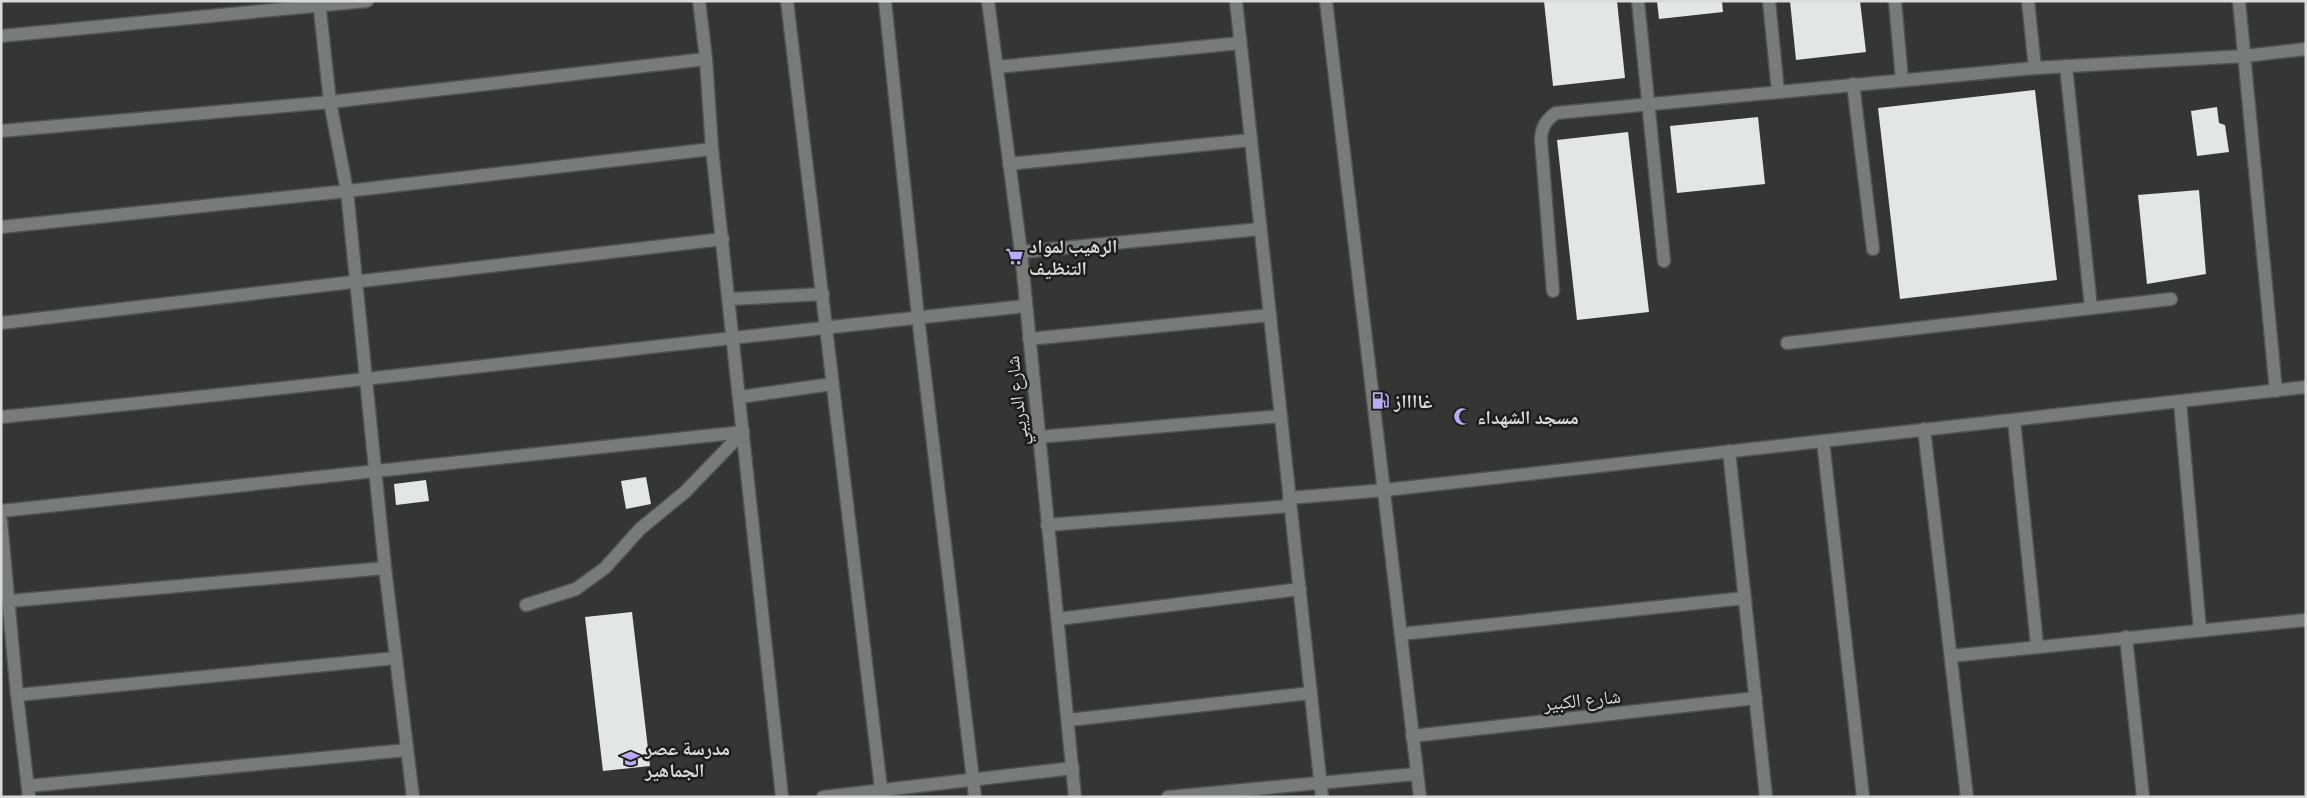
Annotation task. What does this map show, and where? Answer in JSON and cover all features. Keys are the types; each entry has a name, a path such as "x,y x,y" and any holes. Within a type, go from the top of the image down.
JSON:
{"street":[{"path":"1,36 367,1"},
{"path":"699,1 706,59 712,149 730,299 782,797"},
{"path":"787,1 881,793"},
{"path":"885,1 918,317 975,797"},
{"name":"شارع الدريبي","path":"988,1 1021,252 1047,525 1069,720 1075,797"},
{"path":"1236,1 1322,797"},
{"path":"1326,1 1420,797"},
{"path":"1638,1 1664,261"},
{"path":"1768,1 1778,91"},
{"path":"1895,1 1902,80"},
{"path":"2028,1 2035,68"},
{"path":"2239,1 2276,391"},
{"path":"320,4 330,102 347,191 385,568 413,797"},
{"path":"997,67 1240,43"},
{"path":"1554,291 1542,129 1547,119 1556,113 2035,68 2245,56 2306,50"},
{"path":"1,131 330,102 706,59"},
{"path":"2066,66 2091,308"},
{"path":"1853,84 1873,249"},
{"path":"1009,164 1251,140"},
{"path":"1,227 347,191 712,149"},
{"path":"1021,252 1260,229"},
{"path":"1,323 723,239"},
{"path":"730,299 823,294"},
{"path":"1788,343 2171,299"},
{"path":"1,416 249,393 827,326 1026,306"},
{"path":"1028,339 1270,315"},
{"path":"740,397 832,384"},
{"path":"1047,525 1289,502 1924,429 2306,388"},
{"path":"2180,402 2200,630"},
{"path":"1039,437 1281,416"},
{"path":"2014,420 2037,646"},
{"path":"1924,429 1967,797"},
{"path":"1,511 743,432"},
{"path":"526,605 576,589 605,568 640,529 685,492 743,432"},
{"path":"1823,441 1863,797"},
{"path":"1730,451 1765,797"},
{"path":"1,521 28,791 406,750"},
{"path":"9,601 385,568"},
{"path":"1058,619 1300,589"},
{"path":"1401,634 1745,598"},
{"path":"1951,656 2306,620"},
{"path":"2126,637 2143,797"},
{"path":"17,695 396,658"},
{"path":"1069,720 1311,693"},
{"name":"شارع الكبير","path":"1412,736 1756,698"},
{"path":"823,797 881,793 974,779 1073,768"},
{"path":"1168,797 1416,774"}],"building":[{"path":"1544,1 1617,1 1625,78 1553,86"},
{"path":"1657,1 1722,1 1723,12 1659,19"},
{"path":"1790,1 1860,1 1866,52 1796,60"},
{"path":"2035,90 2057,280 1900,299 1878,108"},
{"path":"2217,107 2219,123 2225,125 2229,152 2197,156 2191,111"},
{"path":"1758,117 1765,184 1677,193 1670,126"},
{"path":"1628,132 1649,312 1577,320 1557,140"},
{"path":"2199,190 2206,274 2147,284 2138,195"},
{"path":"646,477 651,504 626,509 621,481"},
{"path":"426,480 429,501 396,505 394,484"},
{"path":"632,612 650,766 603,771 585,617"}],"place":[{"name":"الرهيب لمواد التنظيف","path":"1015,256"},
{"name":"غااااز","path":"1380,400"},
{"name":"مسجد الشهداء","path":"1463,416"},
{"name":"مدرسة عصر الجماهير","path":"631,758"}]}
